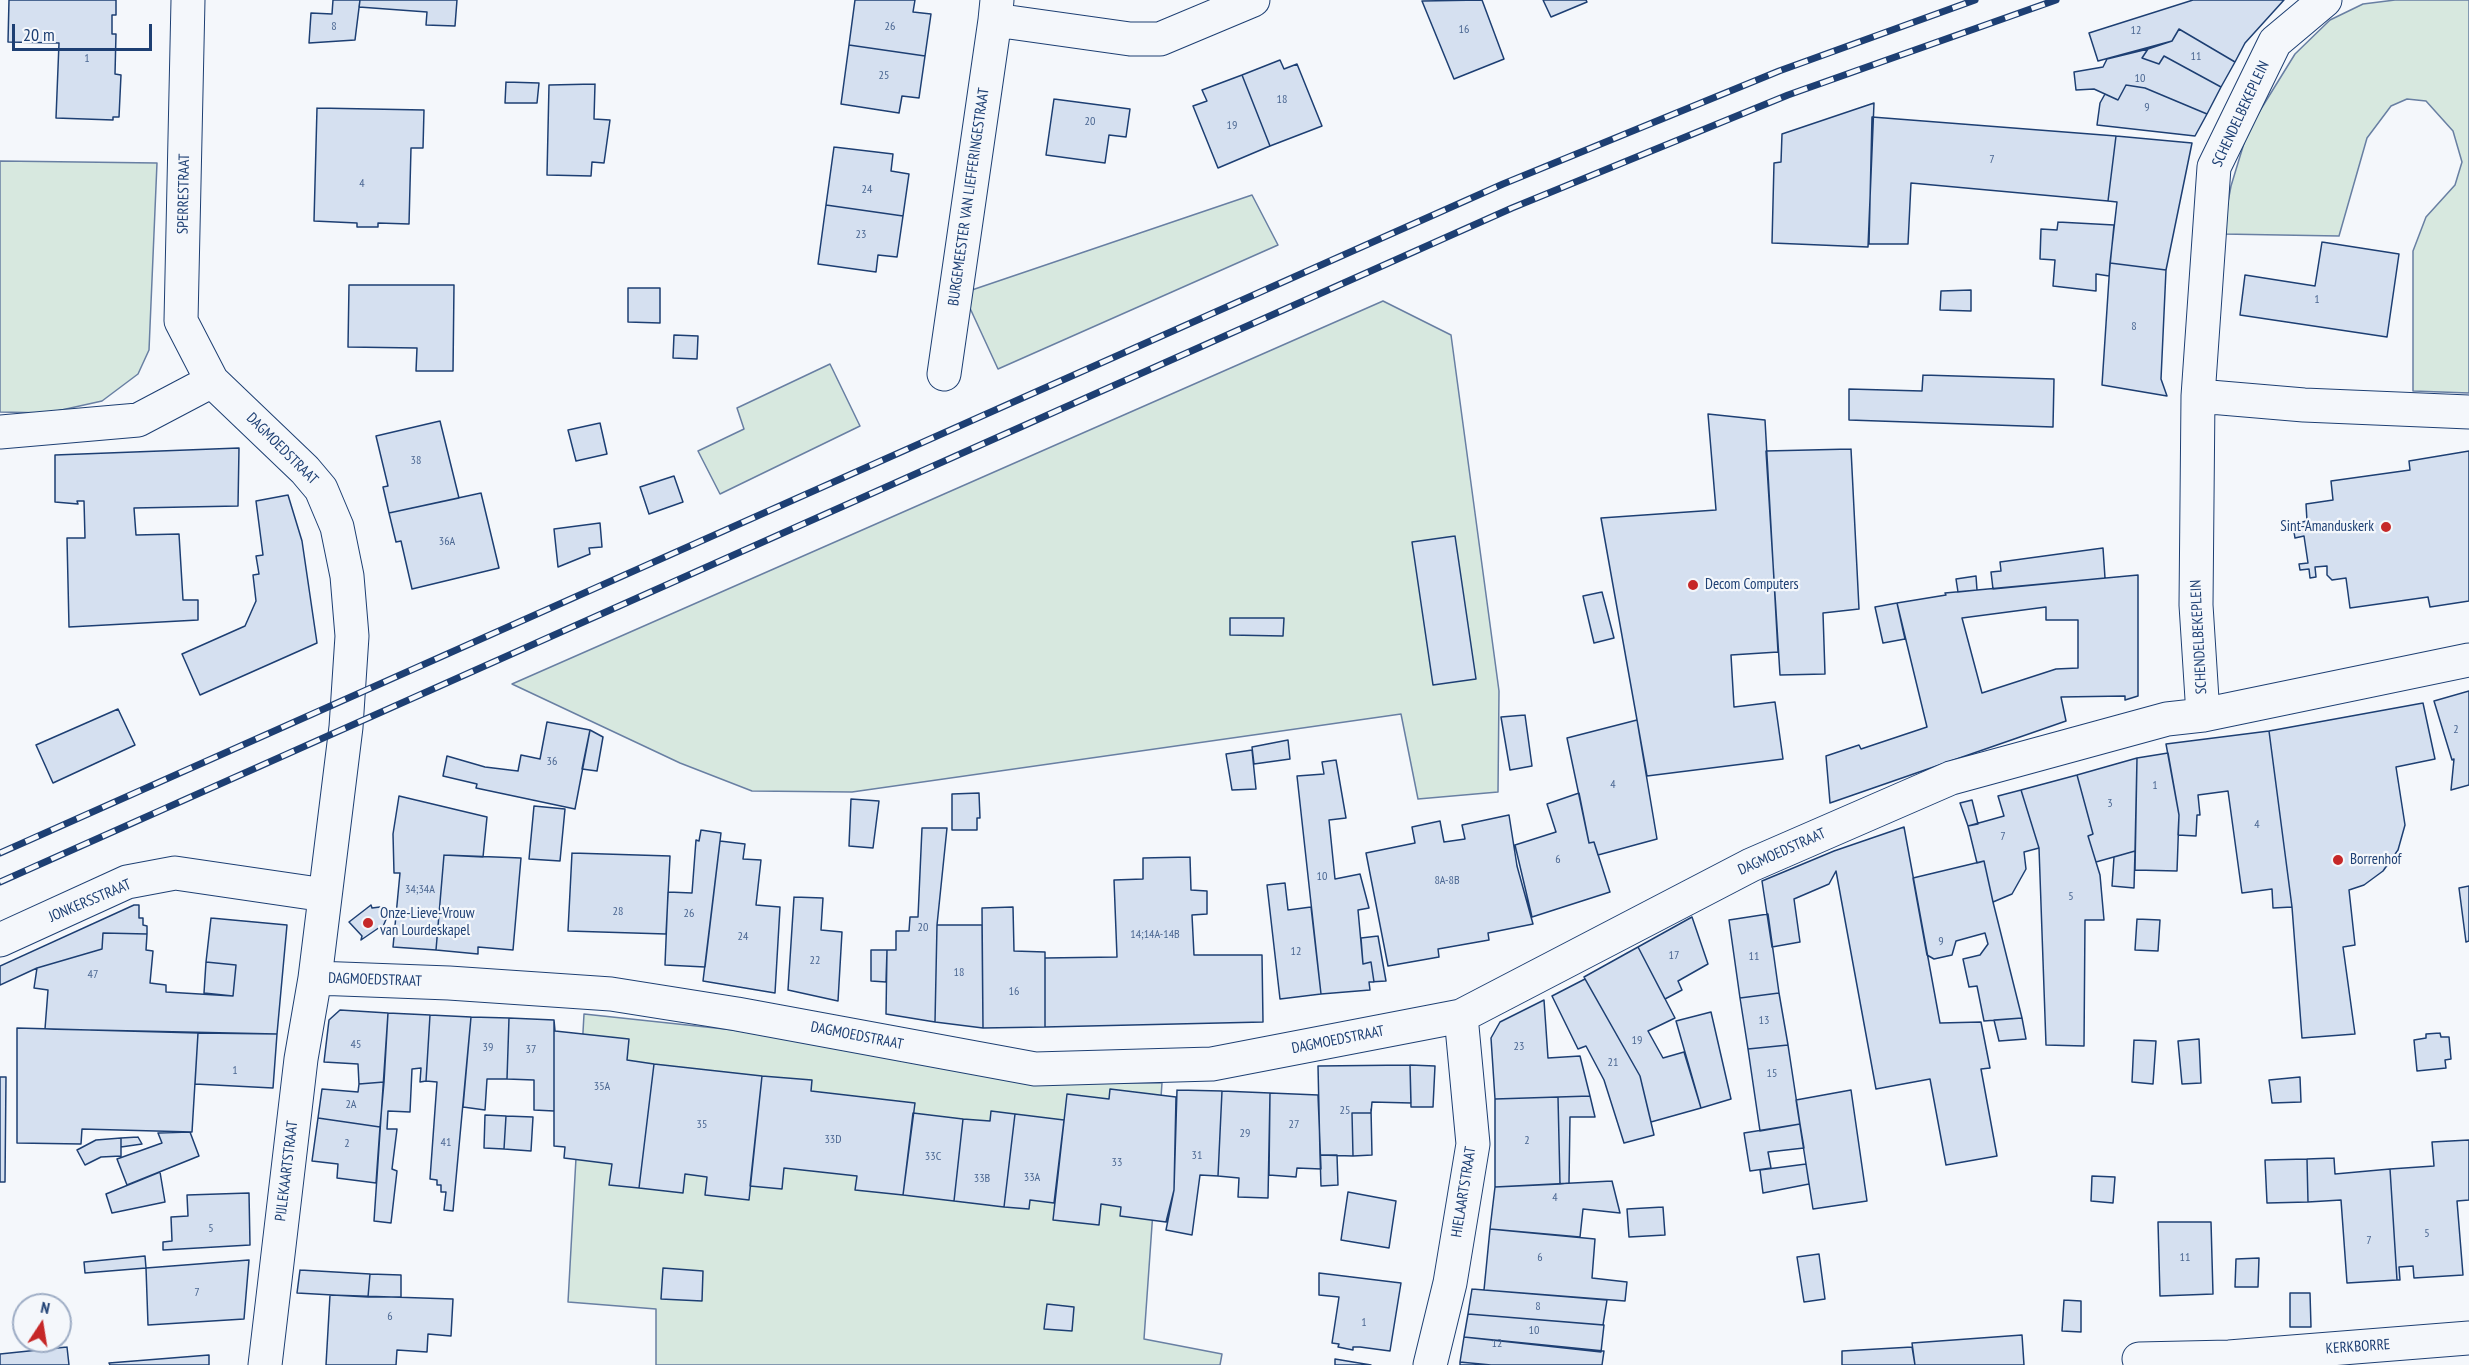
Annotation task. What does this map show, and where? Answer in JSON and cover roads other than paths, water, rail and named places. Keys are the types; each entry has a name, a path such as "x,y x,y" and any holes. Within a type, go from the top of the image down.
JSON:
{"street":[{"name":"SPERRESTRAAT","path":"188,0 181,321 212,381"},
{"name":"BURGEMEESTER VAN LIEFFERINGESTRAAT","path":"944,374 996,10 1130,39 1160,39 1253,0"},
{"name":"SCHENDELBEKEPLEIN","path":"2325,0 2275,42 2214,167 2198,396 2196,605 2203,716 2469,660"},
{"path":"0,432 138,420 212,381"},
{"name":"DAGMOEDSTRAAT","path":"212,381 321,489 337,527 347,576 352,636 339,801 315,978 449,982 611,994 737,1014 1035,1069 1212,1064 1461,1016 1751,865 1951,778 2167,719 2203,716"},
{"path":"2198,396 2304,405 2469,412"},
{"name":"JONKERSSTRAAT","path":"0,940 128,882 175,873 325,895"},
{"name":"PIJLEKAARTSTRAAT","path":"265,1365 301,1059 315,978"},
{"name":"HIELAARTSTRAAT","path":"1430,1365 1450,1283 1473,1144 1461,1016"},
{"name":"KERKBORRE","path":"2139,1359 2229,1357 2469,1338"}],"railway":[{"path":"0,853 1503,184 1779,71 1975,0"},
{"path":"0,882 1512,208 1788,95 2056,0"}],"place":[{"name":"Sint-Amanduskerk","path":"2386,527"},
{"name":"Decom Computers","path":"1693,585"},
{"name":"Borrenhof","path":"2338,860"},
{"name":"Onze-Lieve-Vrouw van Lourdeskapel","path":"368,923"}]}
